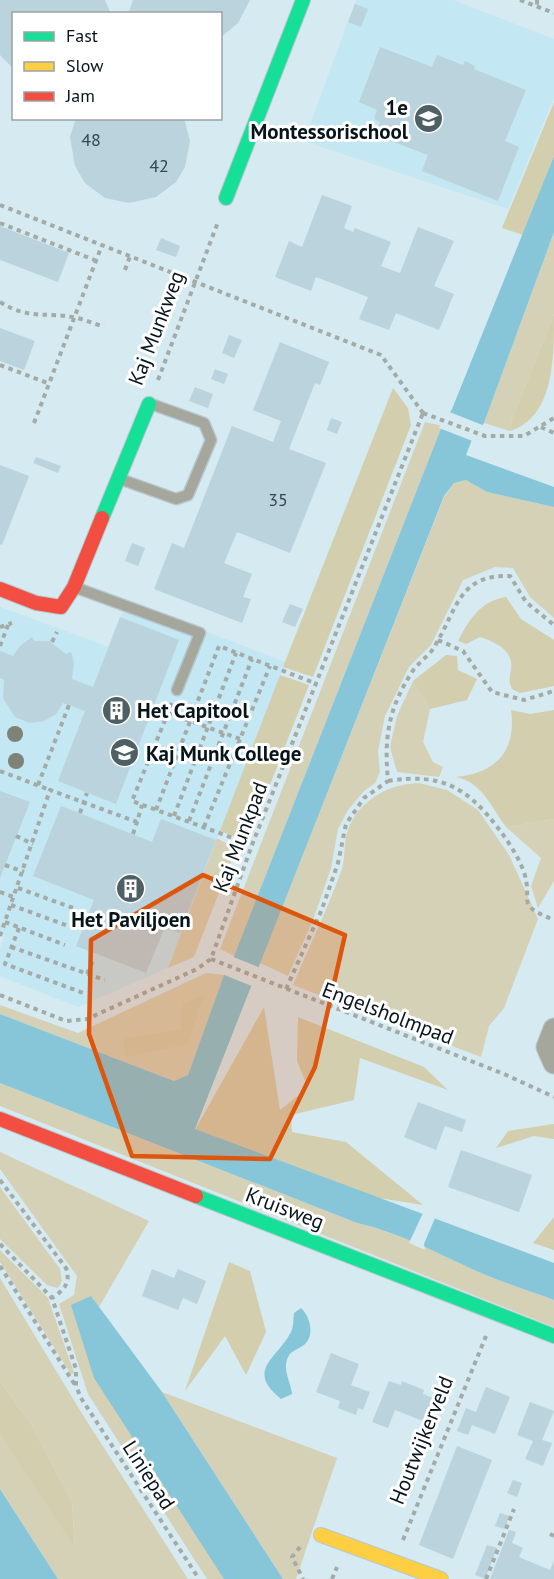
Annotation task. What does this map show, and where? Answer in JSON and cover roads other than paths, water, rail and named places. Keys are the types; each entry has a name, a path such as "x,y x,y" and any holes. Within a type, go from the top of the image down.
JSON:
{"street":[{"path":"226,198 303,0"},
{"name":"Kaj Munkweg","path":"0,589 36,603 61,607 74,587 149,404"},
{"path":"554,1029 547,1047 554,1063"},
{"name":"Kruisweg","path":"0,1119 554,1336"},
{"path":"321,1535 441,1579"}],"lane":[{"path":"117,478 176,499 188,495 211,440 204,423 149,404"},
{"path":"74,587 200,633 177,690"}],"place":[{"name":"1e Montessorischool","path":"429,119"},
{"name":"Het Capitool","path":"116,710"},
{"name":"Kaj Munk College","path":"125,753"},
{"name":"Het Paviljoen","path":"131,888"}]}
